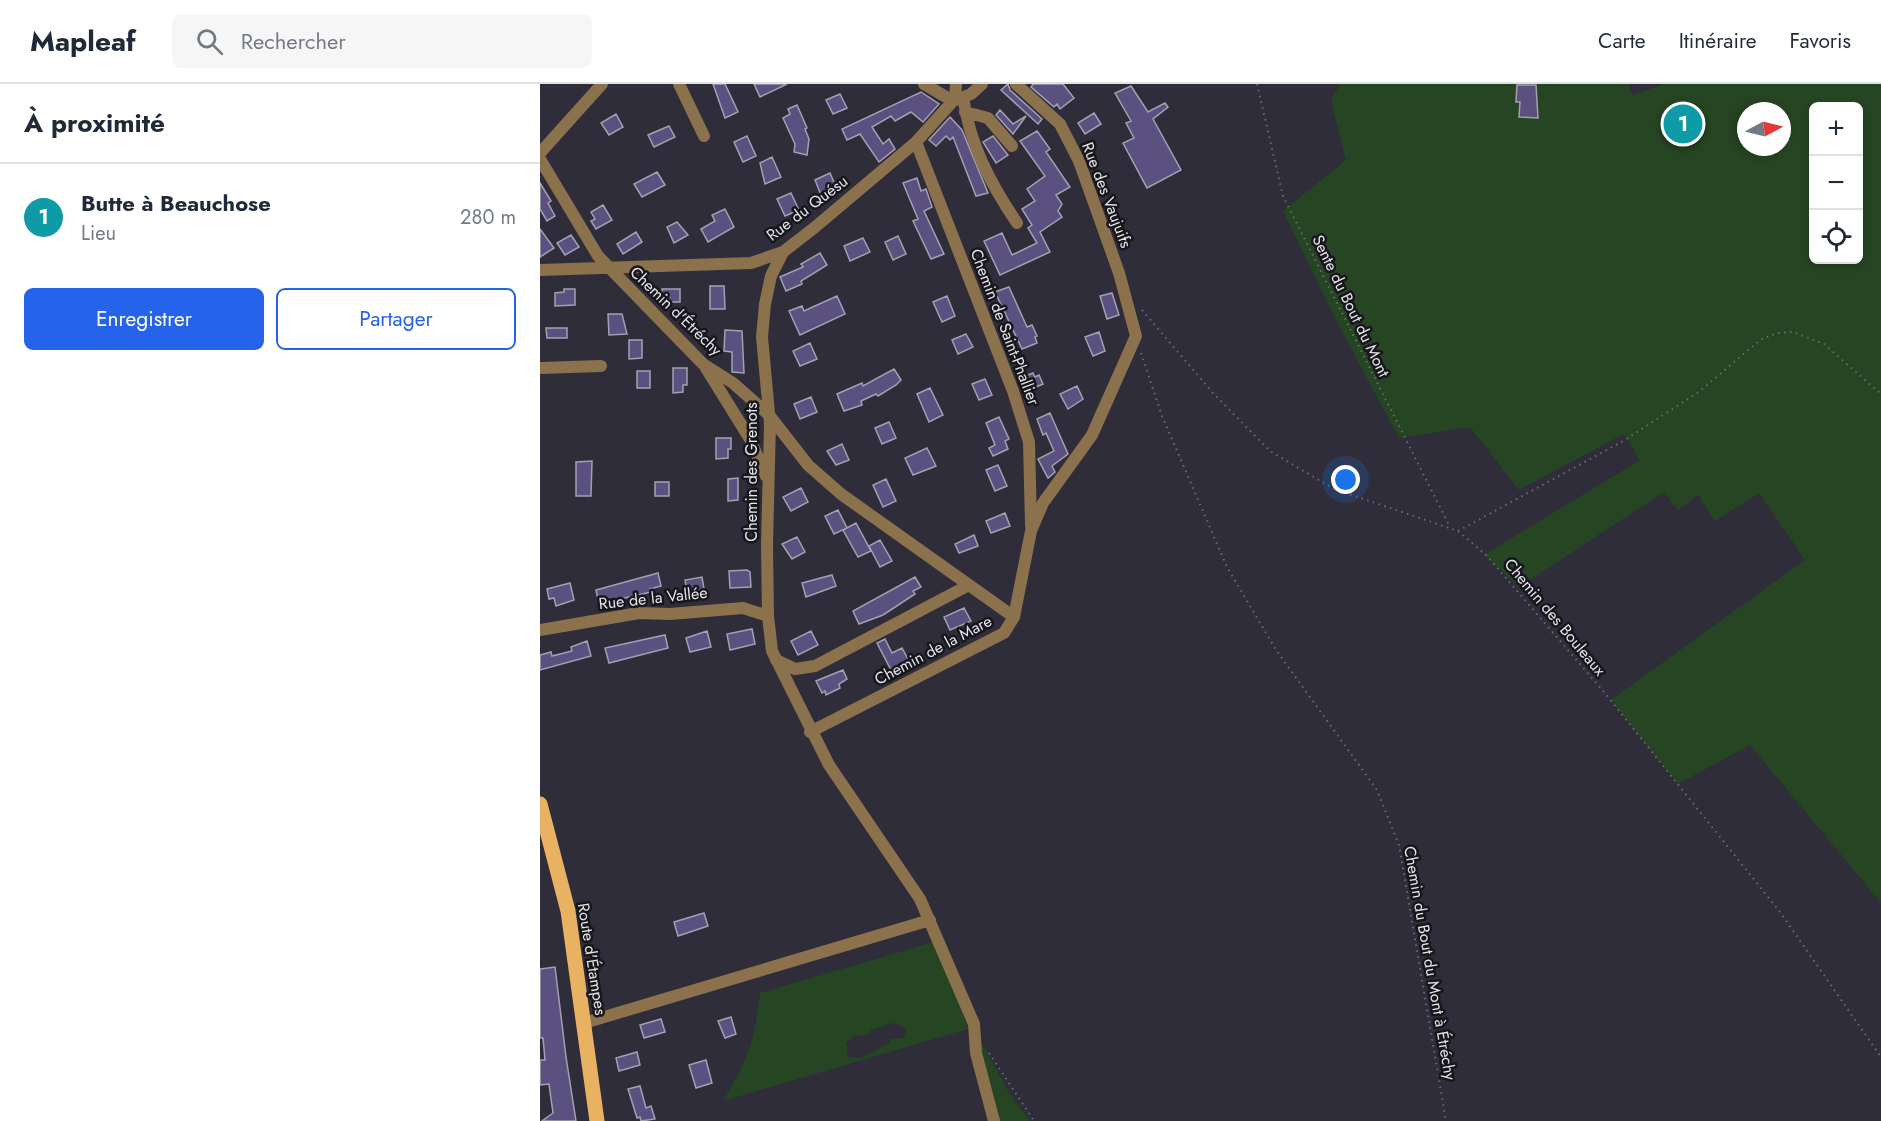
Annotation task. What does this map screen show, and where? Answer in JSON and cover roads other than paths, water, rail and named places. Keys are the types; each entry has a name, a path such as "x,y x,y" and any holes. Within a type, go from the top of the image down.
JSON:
{"main road":[{"name":"Route d'Étampes","path":"540,804 568,911 597,1121"}],"street":[{"path":"540,153 602,84"},
{"path":"679,84 704,136"},
{"path":"924,84 957,99"},
{"path":"956,84 957,99 965,112 968,127 987,176 1017,223"},
{"name":"Rue du Quésu","path":"540,270 751,263 783,252 916,142 957,99 982,84"},
{"name":"Rue des Vaujuifs","path":"1016,84 1051,115 1068,139 1079,161 1136,336"},
{"path":"965,112 988,118 1012,146"},
{"name":"Chemin de Saint-Phallier","path":"916,142 1013,391 1029,442 1031,531"},
{"name":"Chemin d'Étréchy","path":"540,159 598,256 703,364 733,383 769,415 808,465 841,494 1014,617"},
{"name":"Chemin des Grenots","path":"783,252 771,276 765,304 762,337 769,415 768,616 776,660 828,765 921,899 974,1024 977,1036 976,1053 994,1121"},
{"name":"Chemin de la Mare","path":"810,732 1004,633 1014,617 1031,531 1043,503 1092,435 1136,336"},
{"path":"703,364 750,439 767,480"},
{"path":"540,368 601,366"},
{"path":"776,660 795,669 814,666 969,585"},
{"name":"Rue de la Vallée","path":"540,630 639,613 670,614 743,608 768,616"},
{"path":"584,1023 930,920"}],"place":[{"name":"Butte à Beauchose","path":"1683,124"}]}
